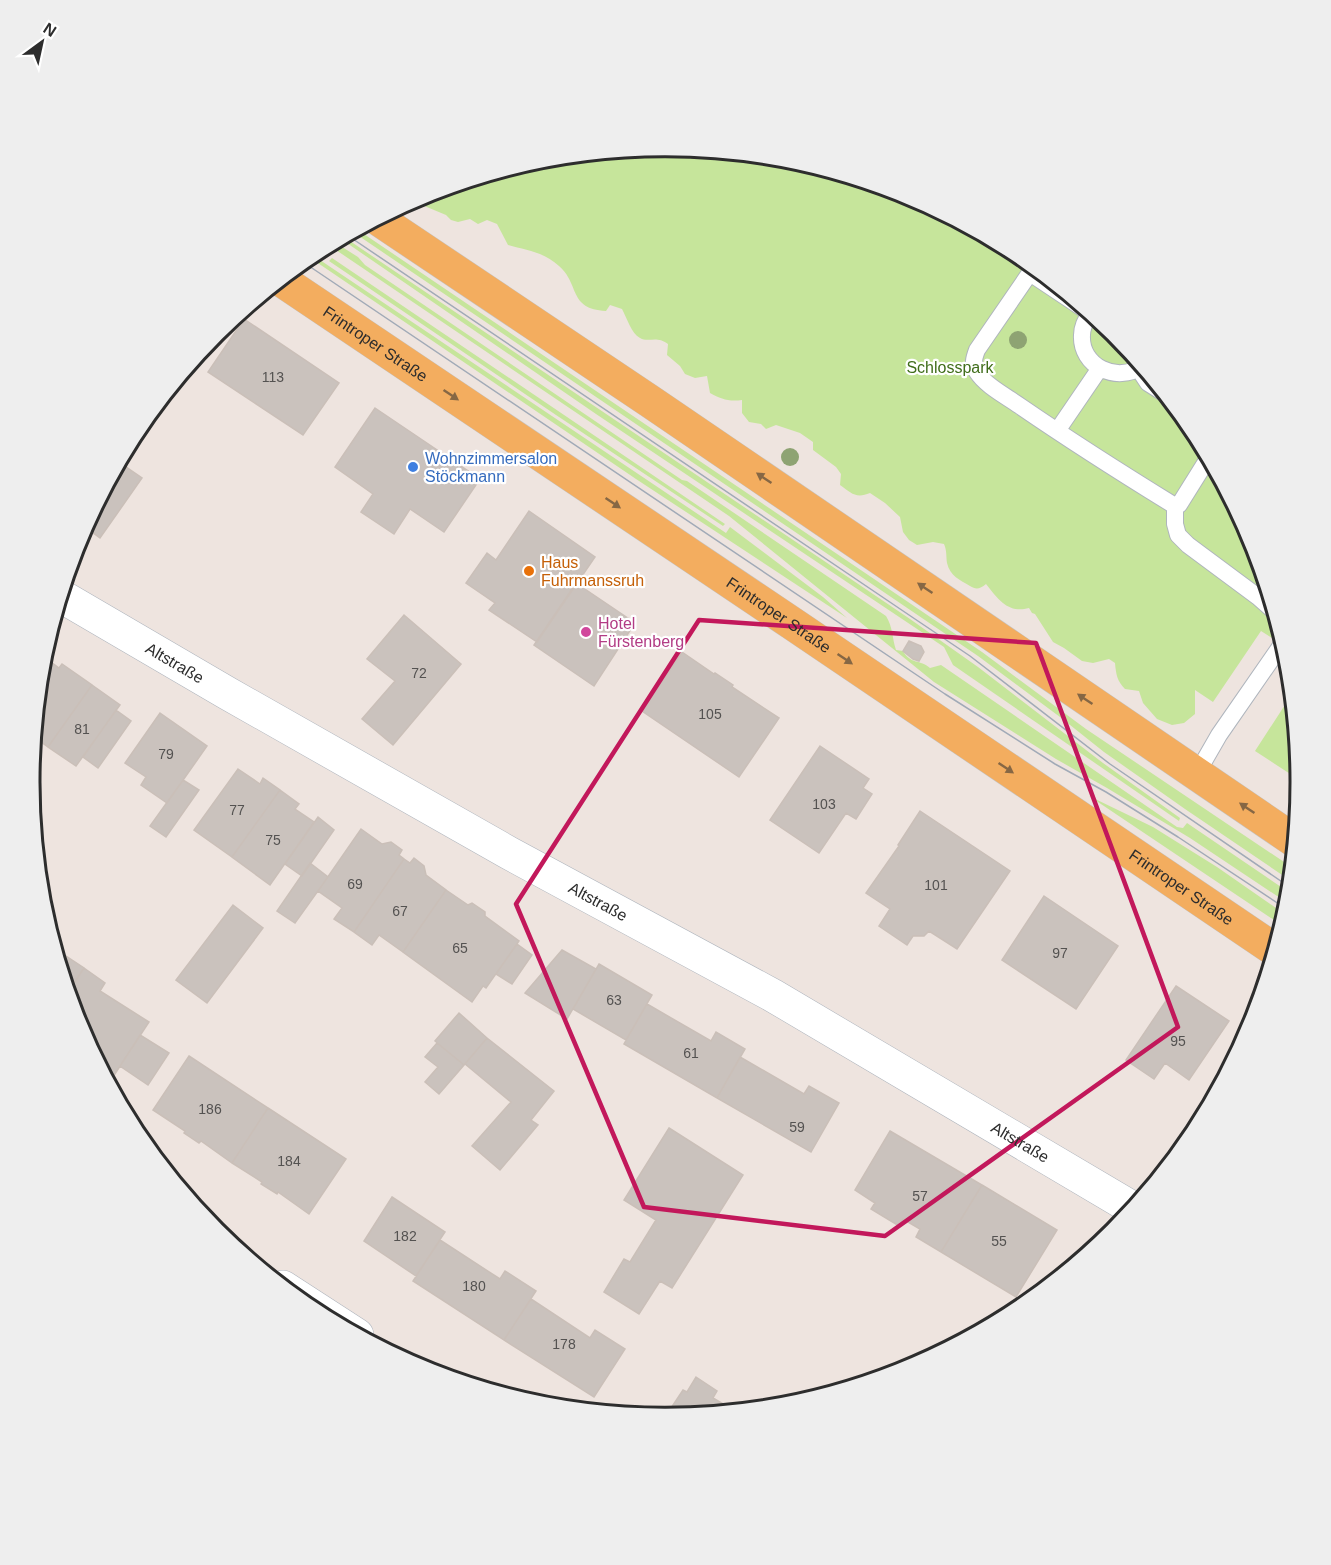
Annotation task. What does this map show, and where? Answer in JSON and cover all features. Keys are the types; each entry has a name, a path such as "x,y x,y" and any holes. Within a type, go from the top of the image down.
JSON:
{"main road":[{"path":"385,224 1288,836"},
{"name":"Frintroper Straße","path":"288,285 1269,946"}],"street":[{"name":"Altstraße","path":"68,600 509,853 772,995 1126,1204"}],"lane":[{"path":"1029,275 977,350 974,358 977,373 1057,431 1175,506"},
{"path":"1086,321 1082,341 1087,356 1100,368 1110,373 1120,374 1134,369"},
{"path":"1057,431 1100,368"},
{"path":"1175,506 1179,505 1204,465"},
{"path":"1175,506 1175,524 1178,535 1263,601"},
{"path":"1196,775 1219,735 1276,653"}],"highlighted area":[{"path":"699,620 1036,643 1178,1027 885,1236 644,1207 516,904"}],"green space":[{"name":"Schlosspark","path":"666,157 747,163 827,179 905,205 942,222 1013,263 1078,313 1135,370 1161,402 1207,470 1226,506 1257,582 1273,638 1261,631 1213,702 1195,690 1195,714 1184,723 1172,725 1157,719 1143,703 1139,691 1125,689 1122,686 1117,677 1115,663 1109,659 1093,663 1082,661 1053,642 1029,608 1009,607 999,600 986,584 976,588 959,580 948,567 944,544 933,542 917,545 909,540 903,532 900,517 885,503 870,493 857,495 840,485 841,474 836,467 813,450 813,442 800,433 776,425 766,429 761,424 749,422 742,413 742,400 725,400 710,393 707,376 695,378 685,374 680,366 667,355 668,344 664,341 643,339 637,336 622,309 610,305 606,311 586,306 580,301 570,280 559,266 541,255 508,245 497,224 487,220 478,224 470,219 458,222 424,206 504,179 544,170 584,163"},
{"path":"365,235 982,652 1086,729 1285,863 1283,876 1104,752 978,656 360,237"},
{"path":"351,242 910,619 1180,818 1179,821 953,665 944,647 596,414 348,244"},
{"path":"343,247 358,257 365,265 886,616 896,650 903,651 912,660 930,668 941,665 1177,827 1183,828 1187,823 1281,887 1279,897 1190,838 1056,759 934,682 729,516 337,251"},
{"path":"332,258 725,524 723,526 556,415 329,261"},
{"path":"321,261 726,533 730,527 823,597 847,618 636,479 318,263"},
{"path":"1285,704 1290,774 1255,751"},
{"path":"1089,796 1153,827 1217,867 1277,909 1274,920"}],"building":[{"path":"246,320 339,383 303,435 208,372"},
{"path":"375,408 480,479 444,532 410,509 394,534 361,512 373,494 335,467"},
{"path":"126,467 142,478 100,538 93,533"},
{"name":"Haus Fuhrmanssruh","path":"529,511 595,557 537,642 489,610 495,603 466,583 487,553 496,560"},
{"name":"Hotel Fürstenberg","path":"576,583 635,623 594,686 534,645"},
{"path":"404,615 461,664 393,745 362,719 395,681 367,659"},
{"path":"909,641 921,646 924,652 919,661 903,651"},
{"path":"682,652 779,718 739,777 642,711"},
{"path":"53,663 59,668 62,664 92,685 48,747 42,743 46,701"},
{"path":"92,685 120,705 76,766 48,747"},
{"path":"116,710 131,721 98,768 83,757"},
{"path":"160,713 207,746 167,803 141,785 146,777 125,763"},
{"path":"820,746 869,779 863,788 872,794 856,819 846,813 819,853 770,820"},
{"path":"238,769 260,784 263,778 280,790 232,857 194,830"},
{"path":"183,780 199,790 166,837 150,826"},
{"path":"280,790 299,804 295,809 314,822 270,885 232,857"},
{"path":"920,811 1010,871 957,949 929,931 924,936 913,936 907,945 879,926 890,909 866,893"},
{"path":"318,817 334,830 302,876 285,864"},
{"path":"361,829 382,844 391,842 402,850 399,855 404,859 354,932 334,919 342,908 318,891"},
{"path":"414,858 424,866 426,875 446,890 403,952 379,935 372,945 354,932 404,859 410,863"},
{"path":"310,863 328,877 295,923 277,911"},
{"path":"446,890 468,905 472,903 485,912 485,916 519,941 486,988 483,986 472,1002 403,952"},
{"path":"1044,896 1118,946 1076,1009 1002,960"},
{"path":"233,905 263,928 207,1003 176,980"},
{"path":"517,944 532,955 512,984 496,974"},
{"path":"562,950 596,969 567,1019 525,993"},
{"path":"66,956 84,968 74,983"},
{"path":"599,964 652,995 626,1040 573,1009"},
{"path":"84,968 105,983 100,991 149,1022 114,1076 88,1022 74,983"},
{"path":"1176,986 1229,1021 1189,1080 1165,1063 1154,1079 1126,1060"},
{"path":"647,1004 711,1041 716,1032 745,1049 717,1098 624,1044"},
{"path":"459,1013 487,1038 464,1065 435,1041"},
{"path":"140,1035 169,1053 148,1085 120,1066"},
{"path":"487,1038 554,1091 531,1120 538,1125 500,1170 472,1146 511,1102 465,1064"},
{"path":"437,1043 464,1065 439,1094 425,1082 438,1067 425,1057"},
{"path":"189,1056 268,1108 232,1163 201,1141 199,1143 184,1133 185,1131 153,1110"},
{"path":"740,1057 804,1094 809,1086 839,1103 811,1152 717,1098"},
{"path":"268,1108 346,1159 309,1214 232,1163"},
{"path":"669,1128 743,1175 672,1288 660,1281 639,1314 604,1292 624,1259 630,1262 656,1220 624,1200"},
{"path":"890,1131 982,1185 941,1252 916,1237 920,1229 903,1219 899,1226 871,1209 875,1203 855,1190"},
{"path":"982,1185 1057,1230 1016,1297 941,1252"},
{"path":"392,1197 445,1232 416,1276 364,1241"},
{"path":"440,1240 500,1279 505,1271 536,1291 504,1340 413,1281"},
{"path":"531,1299 590,1338 595,1330 625,1349 594,1397 504,1340"},
{"path":"696,1377 717,1391 713,1398 724,1404 671,1408 683,1390 687,1392"}],"tram line":[{"path":"355,240 970,656 1110,764 1282,882"},
{"path":"312,268 945,694 1055,764 1106,792 1178,837 1278,903"}],"place":[{"name":"Wohnzimmersalon Stöckmann","path":"413,467"},
{"name":"Haus Fuhrmanssruh","path":"529,571"},
{"name":"Hotel Fürstenberg","path":"586,632"}]}
